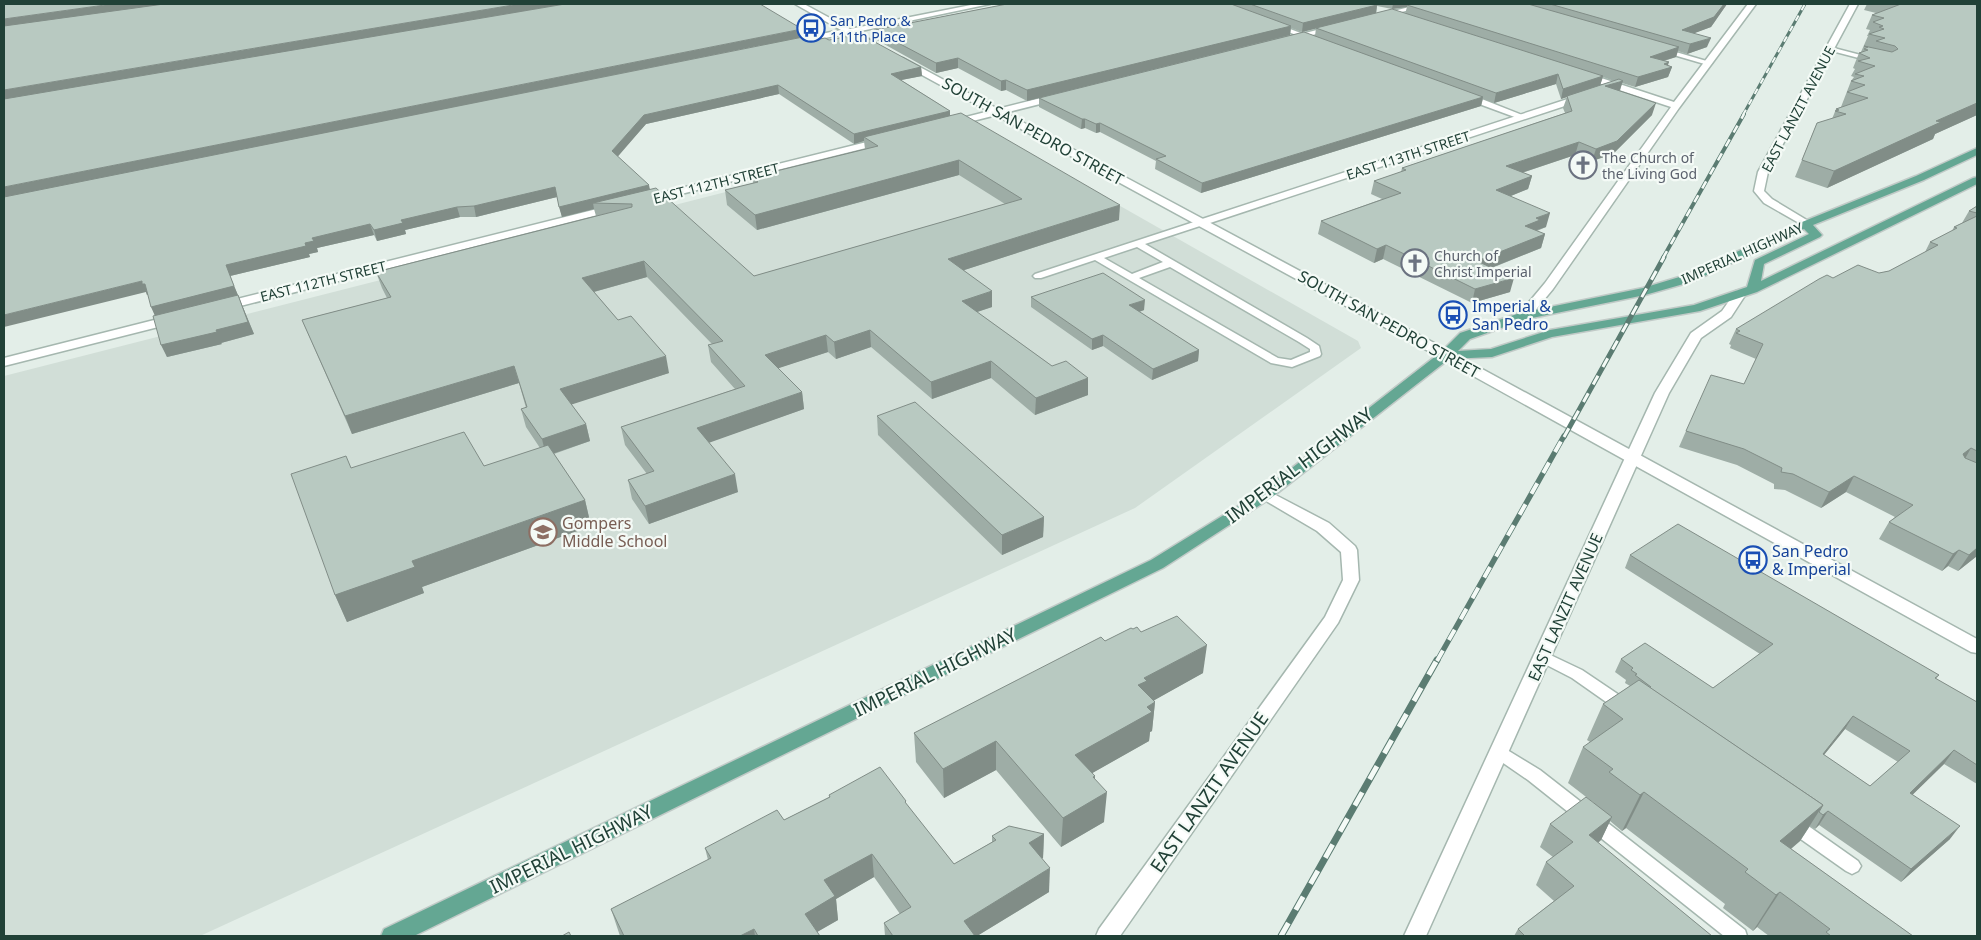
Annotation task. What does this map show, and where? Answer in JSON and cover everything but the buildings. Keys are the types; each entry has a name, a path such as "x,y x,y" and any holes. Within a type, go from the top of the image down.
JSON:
{"main road":[{"name":"IMPERIAL HIGHWAY","path":"392,936 1157,564 1266,495 1446,355 1466,336 1524,316 1645,291 1690,278 1806,224 1920,178 1977,151"},
{"name":"IMPERIAL HIGHWAY","path":"1446,355 1492,353 1550,334 1696,308 1746,292 1977,180"},
{"path":"1746,292 1759,262 1816,235 1806,224"}],"street":[{"path":"799,4 877,47"},
{"path":"790,43 986,4"},
{"path":"1370,18 1428,4"},
{"path":"1524,316 1549,286 1676,106 1752,4"},
{"name":"EAST LANZIT AVENUE","path":"1806,224 1768,201 1759,191 1763,172 1854,4"},
{"path":"1370,7 1410,20"},
{"path":"1284,40 1341,26"},
{"name":"SOUTH SAN PEDRO STREET","path":"892,55 1633,457 1977,647"},
{"path":"1569,71 1676,106"},
{"name":"EAST 113TH STREET","path":"1200,223 1616,86"},
{"path":"942,126 1066,95"},
{"name":"EAST 112TH STREET","path":"206,311 894,138"},
{"name":"EAST LANZIT AVENUE","path":"1414,936 1662,392 1696,336 1726,314 1746,292"},
{"path":"4,362 187,316"},
{"name":"EAST LANZIT AVENUE","path":"1107,936 1332,619 1351,580 1349,550 1323,527 1266,495"}],"lane":[{"path":"1268,23 1317,41"},
{"path":"1652,47 1708,63"},
{"path":"1830,49 1879,62"},
{"path":"1462,95 1523,117"},
{"path":"1038,276 1200,223"},
{"path":"1096,256 1275,361 1292,364 1316,354 1315,348 1303,340 1137,243"},
{"path":"1131,277 1171,264"},
{"path":"1542,656 1578,674 1642,719"},
{"path":"1499,750 1534,775 1738,936"},
{"path":"1779,815 1852,866"}],"shaded area":[{"name":"Gompers Middle School","path":"981,127 1358,341 1361,348 1135,508 200,936 4,936 4,376"}],"railway":[{"path":"1743,115 1805,4"},
{"path":"1663,258 1744,114"},
{"path":"1564,437 1664,257"},
{"path":"1437,661 1564,436"},
{"path":"1281,936 1437,660"}],"place":[{"name":"San Pedro & 111th Place","path":"811,28"},
{"name":"The Church of the Living God","path":"1583,165"},
{"name":"Church of Christ Imperial","path":"1415,263"},
{"name":"Imperial & San Pedro","path":"1453,315"},
{"name":"Gompers Middle School","path":"543,532"},
{"name":"San Pedro & Imperial","path":"1753,560"}]}
